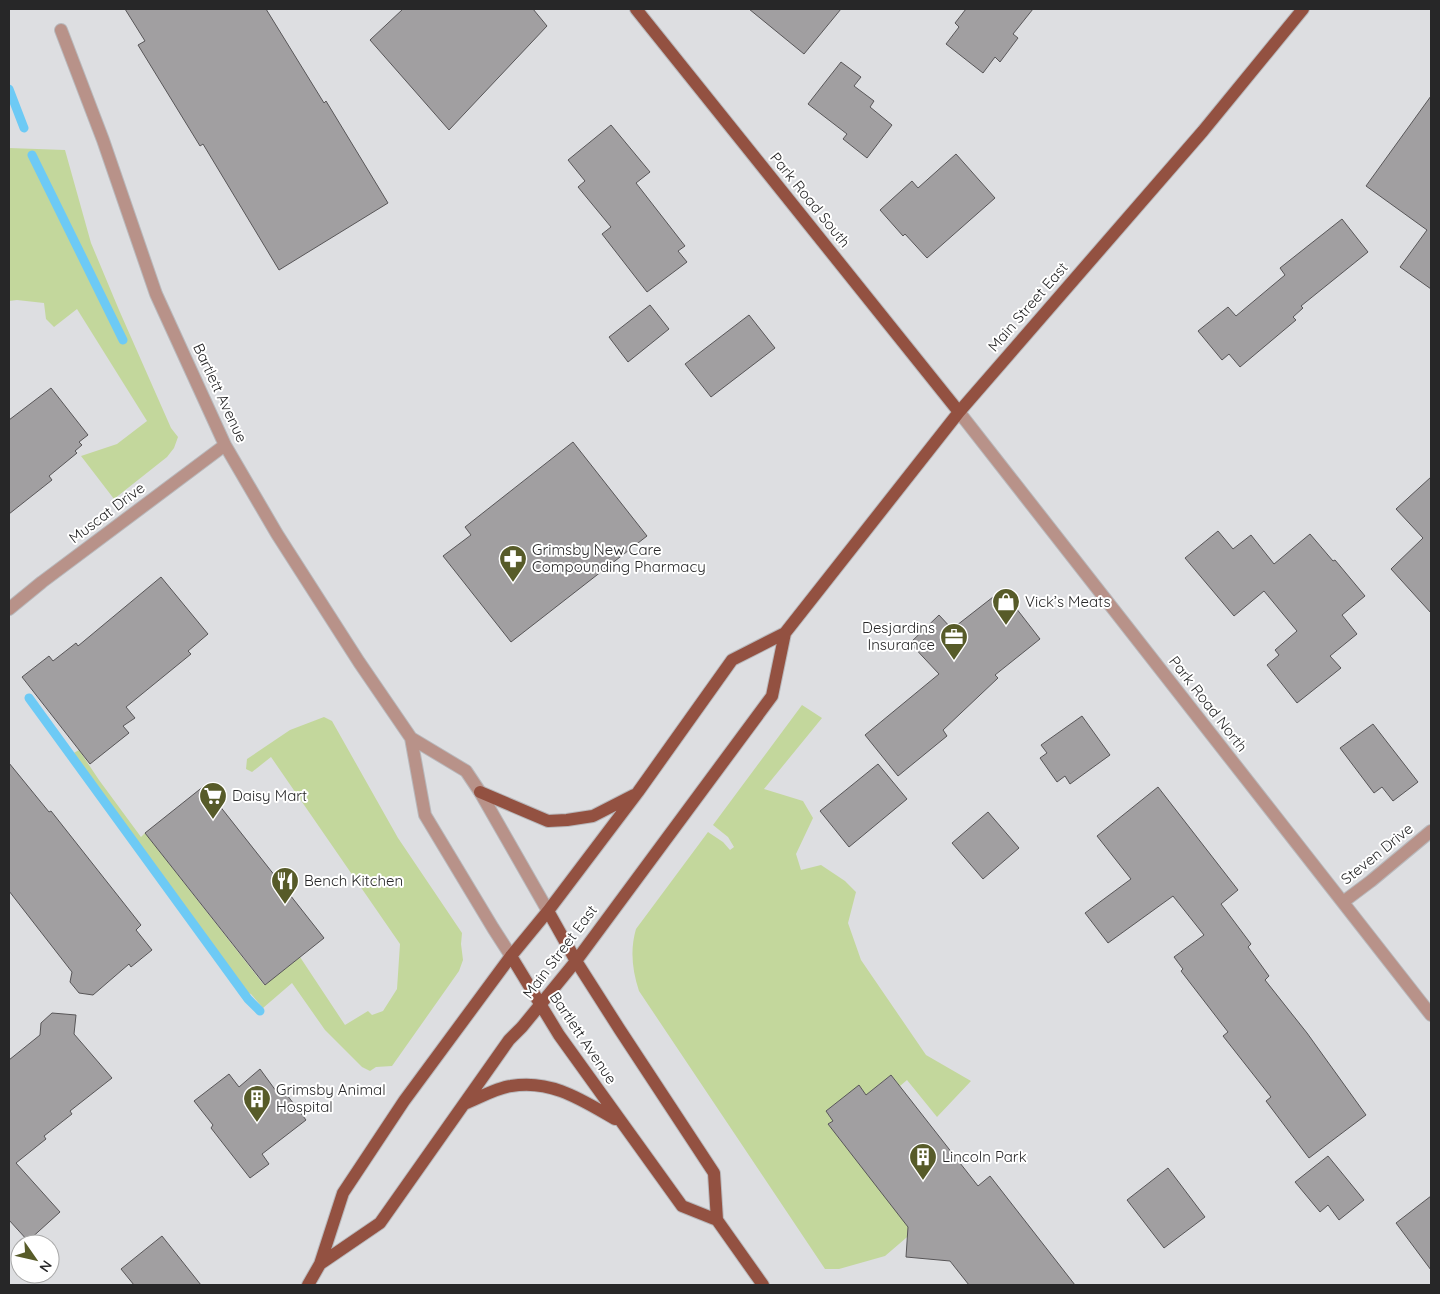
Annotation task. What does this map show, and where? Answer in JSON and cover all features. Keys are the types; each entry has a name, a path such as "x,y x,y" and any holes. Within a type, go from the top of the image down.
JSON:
{"main road":[{"name":"Park Road South","path":"636,9 959,412"},
{"name":"Main Street East","path":"308,1285 320,1264 343,1193 404,1101 511,956 548,911 638,792 732,660 785,633 959,412 1196,139 1303,9"},
{"name":"Main Street East","path":"320,1264 380,1223 509,1040 576,961 772,696 785,633"},
{"path":"480,792 548,821 593,816 638,792"},
{"name":"Bartlett Avenue","path":"511,956 559,1035 682,1206 717,1220 714,1172 576,961 548,911"},
{"path":"464,1104 510,1086 540,1084 569,1093 620,1121"},
{"path":"717,1220 763,1285"}],"street":[{"name":"Bartlett Avenue","path":"61,30 103,140 156,294 225,446 277,534 359,662 411,738 466,772 480,792 548,911"},
{"name":"Park Road North","path":"959,412 1431,1016"},
{"name":"Muscat Drive","path":"9,609 42,582 225,446"},
{"name":"Bartlett Avenue","path":"411,738 425,815 511,956"},
{"name":"Steven Drive","path":"1343,902 1371,882 1431,831"}],"green space":[{"path":"9,148 65,150 91,243 171,428 178,437 174,448 167,457 114,499 81,456 117,444 147,421 77,309 54,327 46,319 44,303 9,301"},
{"path":"802,705 822,718 764,789 803,801 813,818 796,854 801,870 821,865 845,881 856,892 848,923 861,960 926,1055 971,1081 937,1117 907,1080 900,1086 891,1075 866,1095 859,1086 826,1111 833,1121 828,1124 913,1232 885,1256 839,1269 825,1269 639,991 633,960 633,944 636,929 708,832 723,842 730,850 734,847 728,837 713,825"},
{"path":"324,717 332,721 398,838 462,933 463,960 459,971 392,1066 376,1067 370,1071 362,1067 325,1030 292,983 263,1008 251,994 245,992 72,754 79,750 141,837 145,833 264,985 300,957 345,1025 368,1011 372,1015 383,1011 397,989 400,944 271,757 252,772 246,769 247,759 290,730"}],"building":[{"path":"125,9 266,9 324,103 326,101 388,203 279,270 203,144 200,146 138,45 145,41"},
{"path":"403,9 533,9 547,26 449,130 370,40"},
{"path":"749,9 841,9 804,54"},
{"path":"966,9 1033,9 1013,34 1018,38 1000,62 995,57 983,73 946,44 959,27 955,23"},
{"path":"841,62 861,77 854,86 874,101 870,107 892,125 867,158 843,139 847,134 808,104"},
{"path":"1431,96 1431,289 1400,267 1427,230 1366,186"},
{"path":"611,125 650,172 636,183 685,246 678,251 687,262 647,292 602,234 611,227 578,187 585,181 568,160"},
{"path":"956,154 995,198 927,258 905,234 903,236 880,210 912,181 918,188"},
{"path":"1342,219 1368,252 1301,306 1303,308 1293,317 1296,320 1240,367 1229,354 1222,360 1198,331 1228,307 1236,316 1285,275 1280,268"},
{"path":"650,305 669,329 628,362 609,337"},
{"path":"749,315 775,348 711,397 685,364"},
{"path":"51,388 88,435 79,442 82,445 75,451 77,453 49,476 52,480 9,514 9,420"},
{"path":"573,442 647,536 511,642 443,556 471,535 465,527"},
{"path":"1431,477 1431,613 1391,569 1423,538 1396,509"},
{"path":"1218,531 1233,549 1251,535 1274,564 1310,534 1365,596 1342,615 1357,634 1330,656 1341,668 1297,703 1267,665 1279,655 1275,650 1297,631 1264,591 1234,616 1185,558"},
{"path":"161,577 208,634 188,651 191,654 126,707 135,718 123,726 129,733 90,764 22,677 49,656 53,661 76,643 78,646"},
{"path":"1002,590 1040,639 995,675 998,678 943,730 947,736 898,776 865,735 939,674 910,643 939,615 952,629"},
{"path":"1082,716 1110,755 1070,784 1065,776 1057,782 1040,758 1047,753 1041,745"},
{"path":"1373,724 1418,782 1393,801 1382,787 1374,793 1340,748"},
{"path":"9,763 49,812 51,811 141,925 136,930 152,950 131,967 129,964 93,995 79,993 70,982 72,972 9,891"},
{"path":"878,764 907,799 849,847 820,811"},
{"path":"204,786 324,938 265,985 145,833"},
{"path":"1158,787 1238,890 1221,904 1251,944 1248,947 1269,976 1265,980 1307,1033 1366,1115 1309,1158 1266,1101 1271,1097 1223,1036 1228,1032 1181,971 1183,969 1174,957 1204,935 1173,896 1108,943 1085,913 1131,879 1097,836"},
{"path":"988,812 1019,848 983,879 952,843"},
{"path":"52,1013 76,1015 74,1034 112,1078 70,1111 72,1114 44,1136 46,1139 16,1163 60,1212 36,1234 22,1234 9,1220 9,1060 40,1035 41,1023"},
{"name":"Grimsby Animal Hospital","path":"260,1069 279,1095 284,1091 306,1120 262,1154 269,1164 250,1178 211,1128 213,1125 194,1101 229,1074 239,1087"},
{"name":"Lincoln Park","path":"891,1075 978,1186 990,1176 1075,1285 969,1285 950,1261 906,1257 908,1227 828,1124 833,1121 826,1111 859,1085 866,1095"},
{"path":"1328,1156 1364,1200 1339,1220 1328,1205 1320,1212 1295,1182"},
{"path":"1168,1168 1205,1217 1164,1248 1127,1200"},
{"path":"1431,1196 1431,1270 1396,1223"},
{"path":"162,1236 201,1285 134,1285 121,1269"}],"waterway":[{"path":"9,89 24,128"},
{"path":"32,155 123,340"},
{"path":"29,698 248,999 260,1011"}],"place":[{"name":"Grimsby New Care Compounding Pharmacy","path":"513,583"},
{"name":"Vick’s Meats","path":"1006,626"},
{"name":"Desjardins Insurance","path":"954,661"},
{"name":"Daisy Mart","path":"213,820"},
{"name":"Bench Kitchen","path":"285,905"},
{"name":"Grimsby Animal Hospital","path":"257,1123"},
{"name":"Lincoln Park","path":"923,1181"}]}
